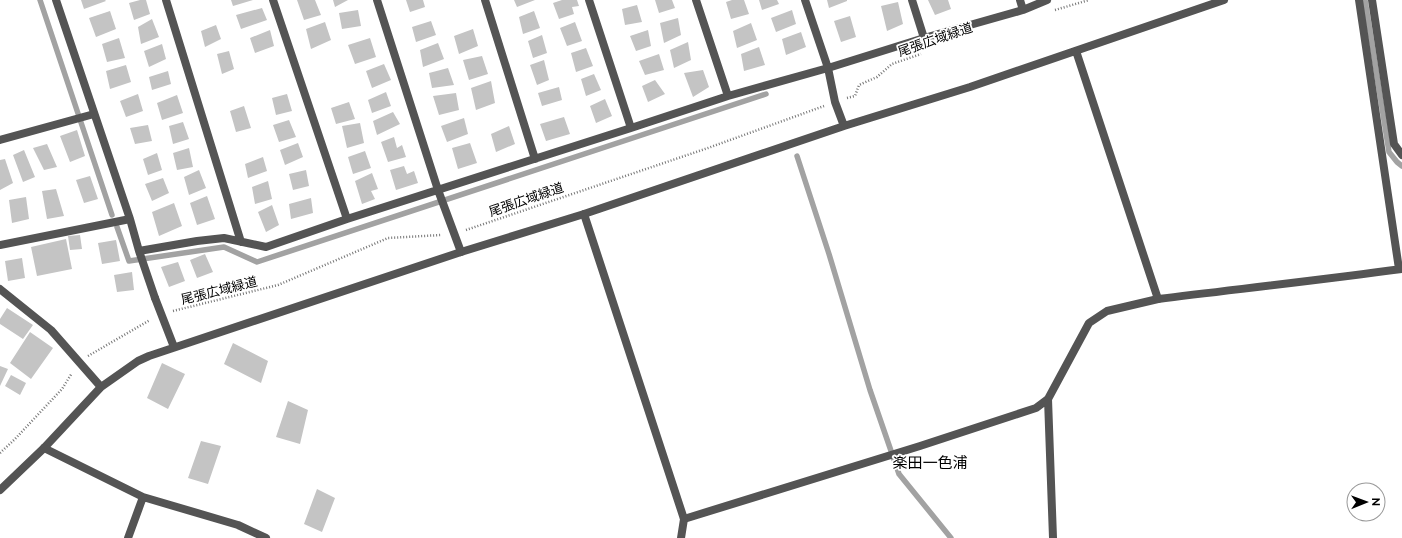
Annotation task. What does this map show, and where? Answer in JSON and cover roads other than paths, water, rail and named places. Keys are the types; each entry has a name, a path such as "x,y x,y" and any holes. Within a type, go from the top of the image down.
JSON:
{"street":[{"path":"56,0 130,219 139,251 174,347"},
{"path":"166,0 240,242"},
{"path":"273,0 347,218"},
{"path":"377,0 439,192 461,252"},
{"path":"485,0 535,159"},
{"path":"589,0 631,128"},
{"path":"696,0 728,96"},
{"path":"805,0 828,68 835,102 844,126"},
{"path":"912,0 924,38"},
{"path":"1020,0 1023,10"},
{"path":"139,251 196,241 224,238 266,247 347,218 439,192 728,96 1023,10 1047,0"},
{"path":"0,490 44,448 101,387 138,361 174,347 461,252 584,214 844,126 970,87 1224,0"},
{"path":"684,519 920,446 1036,408 1048,399 1089,323 1107,311 1158,299 1400,269 1359,0"},
{"path":"1372,0 1394,144 1402,155"},
{"path":"1076,51 1158,299"},
{"path":"0,140 94,114"},
{"path":"584,214 684,519 681,538"},
{"path":"0,244 130,219"},
{"path":"0,289 51,330 101,387"},
{"path":"1048,399 1053,538"},
{"path":"44,448 143,497 238,525 266,538"},
{"path":"128,538 143,497"}],"waterway":[{"path":"40,0 112,215"},
{"path":"1365,0 1389,152 1402,166"},
{"path":"117,227 129,261 224,247 257,262 766,94"},
{"path":"797,156 829,254 870,390 899,474 951,538"}],"district":[{"name":"楽田一色浦","path":"930,463"}]}
